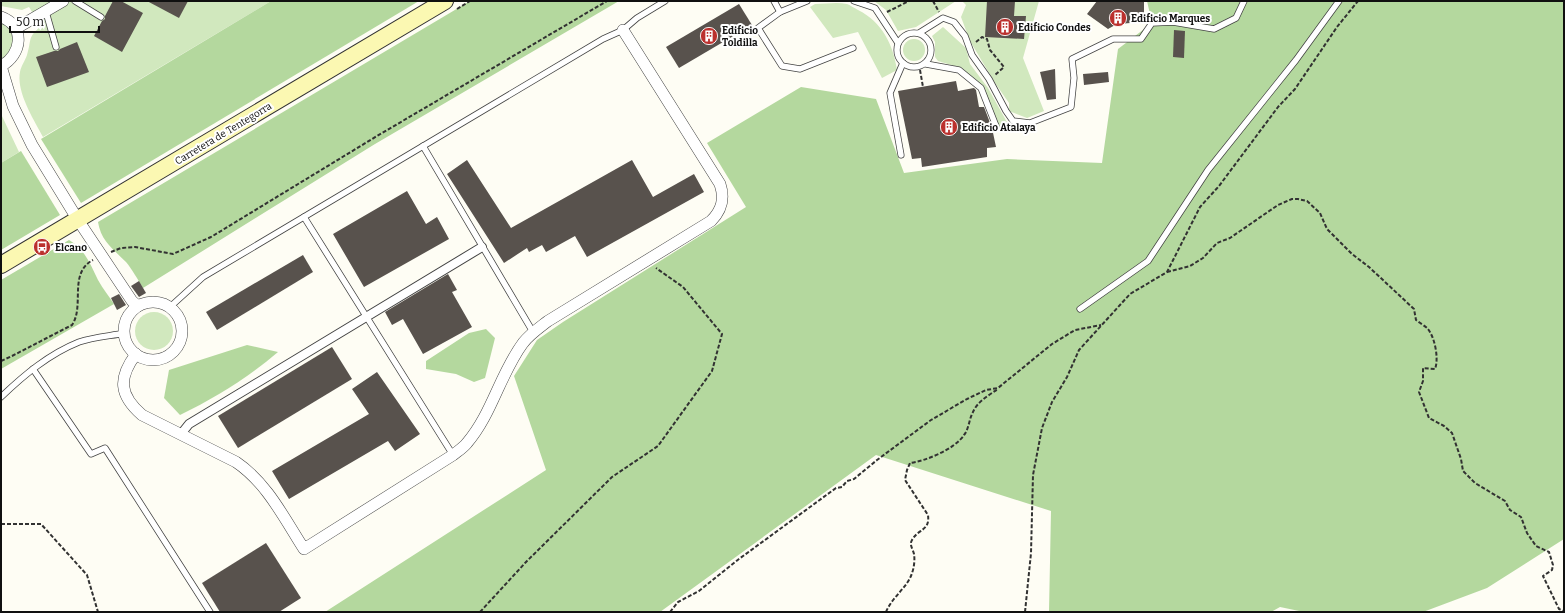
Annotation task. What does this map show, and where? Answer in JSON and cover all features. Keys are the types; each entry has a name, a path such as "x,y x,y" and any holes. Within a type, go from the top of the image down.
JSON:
{"main road":[{"name":"Carretera de Tentegorra","path":"1,266 445,1"}],"street":[{"path":"15,30 48,8 63,1"},
{"path":"1,17 7,20 15,30 18,43 17,50 13,57 1,66 7,89 24,131 78,220 134,306"},
{"path":"136,354 125,371 123,382 128,400 132,406 142,415 236,462 248,470 259,480 268,492 304,549 453,455 467,444 480,424 515,355 523,342 533,332 548,321 711,221 721,208 723,193 720,184 623,30"},
{"path":"181,434 189,424 482,247"},
{"path":"154,302 162,303 170,307 177,314 181,323 182,333 179,343 174,351 165,357 155,359 145,358 136,354 126,341 125,333 126,321 134,306 154,302"}],"lane":[{"path":"75,1 101,17"},
{"path":"170,307 203,277 603,39 623,30 637,18 665,1"},
{"path":"774,1 780,12"},
{"path":"807,1 780,12 758,28 782,66 800,68 853,48"},
{"path":"854,1 875,8 898,43"},
{"path":"919,33 929,40 932,52 930,59 926,64 919,67 909,67 903,63 898,55 897,49 898,43 904,36 910,33 919,33 943,18 954,22 965,36 972,54 989,79 1013,121 1030,123 1071,107 1074,78 1072,59 1114,39 1141,39 1152,23 1173,22 1214,29 1236,18 1244,1"},
{"path":"1080,309 1148,261 1208,170 1296,60 1339,1"},
{"path":"48,8 56,47"},
{"path":"901,155 890,93 903,63"},
{"path":"926,64 959,70 981,88 996,126"},
{"path":"423,146 533,332"},
{"path":"304,217 453,455"},
{"path":"1,397 33,369 54,355 79,342 101,336 125,333"},
{"path":"33,369 91,454 106,448 210,612"}],"path":[{"path":"113,251 121,248 135,247 173,254 211,237 377,136 607,1"},
{"path":"880,16 910,1"},
{"path":"933,1 943,18"},
{"path":"1168,272 1200,207 1219,186 1278,107 1294,89 1337,27 1358,1"},
{"path":"982,37 987,39 990,50 1004,67 989,79"},
{"path":"919,67 923,87"},
{"path":"1025,612 1031,553 1033,475 1042,428 1052,402 1067,377 1079,350 1130,294 1168,272 1190,266 1203,258 1218,243 1230,238 1278,205 1292,199 1307,201 1320,213 1327,229 1414,309 1416,320 1427,328 1433,336 1437,364 1435,369 1423,368 1423,380 1419,392 1429,418 1444,426 1452,433 1461,459 1463,471 1475,484 1505,501 1510,510 1521,517 1527,533 1536,546 1549,552 1553,565 1552,570 1543,576 1559,609 1564,611"},
{"path":"480,612 526,562 612,477 658,446 712,371 722,334 682,287 646,260"},
{"path":"1,361 72,324 76,319 80,275 84,267 90,262"},
{"path":"886,612 897,594 911,576 914,554 911,546 912,541 918,532 927,527 929,522 928,515 906,480 907,470 910,463 939,454 960,441 965,434 973,411 985,398 1052,344 1075,330 1102,325"},
{"path":"670,612 678,602 699,591 744,555 836,488 842,487 847,482 854,479 877,460 932,420 979,393 998,388"},
{"path":"1,524 41,524 87,575 98,612"}],"green space":[{"path":"1,1 271,1 43,137 23,97 19,80 32,36 41,26 29,7 22,10 1,6"},
{"path":"271,1 419,1 81,203 41,139"},
{"path":"470,1 619,1 375,144 143,288 126,262 105,240 98,222"},
{"path":"874,1 956,1 916,27 898,31 886,10"},
{"path":"962,1 1039,1 1023,58 1044,111 1027,118 1009,111 1009,103 995,83 970,41 961,17 966,5"},
{"path":"1147,1 1564,1 1564,539 1487,588 1423,612 1304,612 1280,607 1271,612 1049,612 1051,511 876,455 660,612 325,612 546,470 514,376 537,340 563,322 746,207 707,143 801,87 876,99 904,173 1007,159 1102,163 1118,49 1152,23"},
{"path":"815,4 847,4 874,21 880,27 893,51 897,70 882,78 858,32 833,38 810,7"},
{"path":"1,17 3,17 18,43 1,66"},
{"path":"943,27 966,48 970,64 988,88 1008,124 999,129 983,86 961,68 938,61 935,57 935,42 932,36"},
{"path":"914,39 918,40 924,46 924,54 918,60 914,61 910,60 904,54 903,50 904,46 910,40"},
{"path":"1,114 19,152 1,163"},
{"path":"21,151 60,215 1,250 1,163"},
{"path":"69,240 83,252 100,283 114,304 1,369 1,280"},
{"path":"154,312 167,318 173,331 167,344 154,350 141,344 135,331 141,318"},
{"path":"486,329 495,338 485,378 474,382 456,374 426,369 426,361 469,333"},
{"path":"247,345 278,352 231,386 206,402 180,415 164,398 169,370"}],"building":[{"path":"113,1 121,1 143,13 122,52 94,36 102,21 105,19 105,16"},
{"path":"147,1 188,1 179,18"},
{"name":"Edificio Condes","path":"987,1 1015,1 1014,16 1026,16 1024,39 985,37"},
{"name":"Edificio Marques","path":"1097,1 1144,1 1144,22 1117,24 1108,29 1087,14"},
{"name":"Edificio Toldilla","path":"739,4 752,25 679,68 666,47"},
{"path":"1174,30 1185,31 1184,58 1173,57"},
{"path":"77,42 89,72 47,87 36,57 58,51"},
{"path":"1055,69 1056,99 1047,100 1040,72"},
{"path":"1108,72 1109,82 1084,85 1083,74"},
{"name":"Edificio Atalaya","path":"956,81 958,91 974,88 976,90 979,107 984,107 992,128 996,147 987,148 987,157 922,167 921,158 912,159 898,91"},
{"path":"467,160 511,228 632,160 653,197 694,174 704,192 587,257 575,236 546,252 542,245 529,252 527,248 504,263 447,174"},
{"path":"407,191 426,224 437,217 449,239 364,287 333,234"},
{"path":"303,255 313,272 217,330 206,312"},
{"path":"448,274 457,290 452,292 472,327 423,354 403,319 392,325 385,312"},
{"path":"139,281 146,293 139,297 131,286"},
{"path":"119,294 126,305 117,310 111,298"},
{"path":"332,347 352,379 238,448 218,416"},
{"path":"377,372 420,434 395,451 388,441 289,499 272,471 369,414 352,389"},
{"path":"266,543 301,598 279,612 220,612 202,583"}],"place":[{"name":"Edificio Marques","path":"1118,18"},
{"name":"Edificio Condes","path":"1005,27"},
{"name":"Edificio Toldilla","path":"709,36"},
{"name":"Edificio Atalaya","path":"949,127"},
{"name":"Elcano","path":"42,247"}]}
